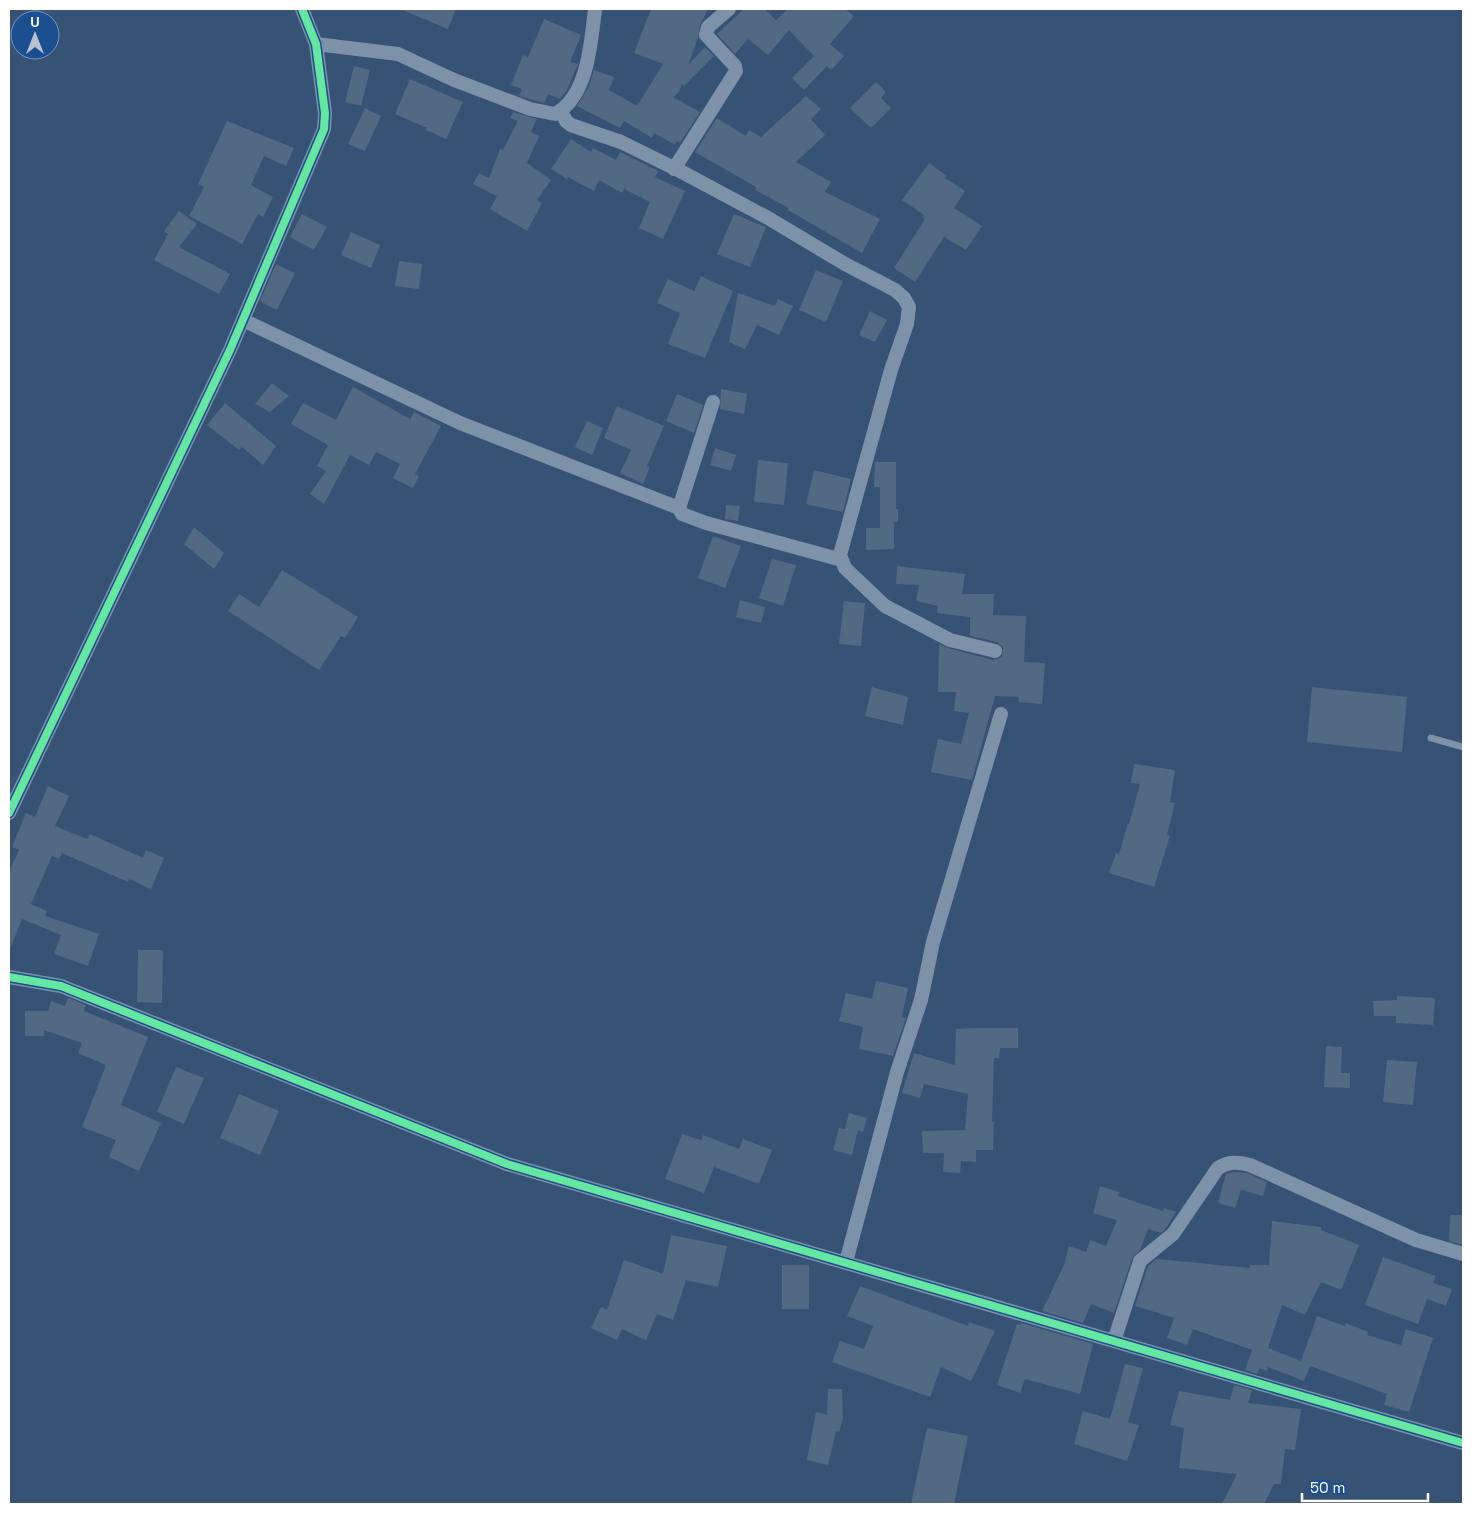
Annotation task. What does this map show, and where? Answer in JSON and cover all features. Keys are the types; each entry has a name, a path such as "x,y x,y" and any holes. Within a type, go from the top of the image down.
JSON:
{"street":[{"path":"9,813 243,320 324,129 325,113 316,44 302,9"},
{"path":"316,44 398,54 454,80 530,109 549,113 561,111 570,103 582,82 595,9"},
{"path":"674,169 736,71 732,62 706,35 708,27 729,9"},
{"path":"561,111 566,121 572,125 621,142 674,169 768,218 845,264 895,290 904,298 909,307 907,324 891,370 841,547 842,560 845,568 885,606 950,640 995,651"},
{"path":"243,320 460,422 679,508 682,514 706,523 842,560"},
{"path":"679,508 713,402"},
{"path":"846,1262 898,1072 921,1000 933,942 1001,714"},
{"path":"9,977 61,986 507,1164 1463,1443"},
{"path":"1114,1341 1140,1261 1173,1234 1218,1168 1225,1163 1236,1162 1250,1165 1416,1240 1463,1254"}],"lane":[{"path":"1431,738 1463,747"}],"building":[{"path":"400,9 456,9 448,29"},
{"path":"651,9 708,9 700,25 698,38 688,65 705,47 714,56 684,86 682,84 679,92 673,97 700,112 680,143 677,141 675,145 654,133 652,138 624,121 620,128 577,106 589,86 594,70 614,77 609,90 637,106 663,64 634,53"},
{"path":"744,9 765,9 776,20 788,9 845,9 854,16 830,44 844,56 831,70 827,66 804,90 792,78 814,56 789,30 768,55 748,39 735,54 717,34"},
{"path":"544,19 581,35 570,62 578,64 567,90 560,99 548,94 544,103 519,96 522,89 511,85 523,55 528,57"},
{"path":"354,66 370,70 361,106 345,102"},
{"path":"410,79 463,102 446,139 426,130 427,128 395,114"},
{"path":"876,82 886,92 881,98 891,108 871,128 850,108"},
{"path":"806,96 821,109 811,119 825,135 796,162 831,182 825,192 880,219 862,253 788,210 789,208 755,190 756,187 695,152 717,118 746,136 749,130 761,137"},
{"path":"365,108 381,116 365,151 348,144"},
{"path":"513,112 537,119 531,132 539,136 527,163 551,180 537,200 542,203 527,231 490,209 497,196 473,184 479,173 489,178 500,149 503,150 518,121 510,118"},
{"path":"227,121 294,148 286,166 264,156 251,185 273,197 263,217 258,214 242,244 189,216 204,187 198,184"},
{"path":"571,139 591,152 593,148 616,160 620,152 658,171 655,177 685,191 663,239 639,228 650,202 624,189 622,193 599,180 594,191 568,177 567,179 551,169"},
{"path":"929,163 947,176 945,178 965,191 954,208 982,226 966,250 944,237 915,282 894,268 925,219 922,217 924,215 902,200"},
{"path":"179,211 197,224 179,247 230,274 219,294 154,260 168,234 164,231"},
{"path":"302,214 327,227 314,250 290,237"},
{"path":"734,214 766,227 750,267 717,254"},
{"path":"351,232 380,245 371,268 341,255"},
{"path":"399,261 422,264 419,289 395,286"},
{"path":"276,264 295,273 277,310 260,301"},
{"path":"816,270 843,281 826,322 799,310"},
{"path":"701,276 733,291 705,358 668,344 680,313 657,303 668,279 694,291"},
{"path":"738,293 775,306 778,299 793,306 779,335 757,325 745,349 729,342"},
{"path":"870,311 887,320 875,342 859,335"},
{"path":"272,383 289,396 270,412 255,404"},
{"path":"353,387 410,419 414,412 441,426 415,474 419,476 413,488 393,478 400,464 376,452 369,465 350,455 324,504 310,494 326,471 317,466 328,445 291,424 303,403 336,420"},
{"path":"721,389 747,394 744,414 720,409"},
{"path":"677,394 703,405 694,433 666,421"},
{"path":"225,403 276,446 263,465 242,447 239,450 207,425"},
{"path":"617,406 664,426 647,466 650,467 643,484 620,473 631,450 604,438"},
{"path":"587,421 603,428 592,455 575,447"},
{"path":"715,448 736,455 731,471 710,465"},
{"path":"758,460 788,463 784,505 754,502"},
{"path":"875,462 896,462 896,509 898,509 898,522 894,522 894,549 866,550 866,528 880,528 880,487 874,487"},
{"path":"814,470 851,479 843,512 806,504"},
{"path":"726,505 740,506 738,521 725,519"},
{"path":"194,527 224,553 214,569 184,544"},
{"path":"713,536 741,546 725,588 698,578"},
{"path":"772,559 796,565 783,606 759,598"},
{"path":"897,566 965,574 962,594 994,594 993,615 1026,616 1024,662 1045,663 1042,704 1018,702 1019,697 995,696 972,780 931,772 938,739 961,744 969,713 954,711 956,692 938,692 939,644 993,660 1002,657 1003,648 997,642 970,636 970,617 937,613 938,606 916,601 919,585 896,584"},
{"path":"282,570 358,617 345,638 341,636 319,670 228,611 239,594 259,607"},
{"path":"740,600 765,607 761,623 736,617"},
{"path":"844,601 865,603 861,646 839,644"},
{"path":"872,687 908,697 903,725 865,716"},
{"path":"1312,687 1407,697 1402,752 1307,742"},
{"path":"1134,764 1175,770 1170,802 1175,803 1167,835 1170,836 1154,887 1109,873 1116,853 1119,854 1140,784 1131,783"},
{"path":"48,786 69,796 55,826 87,839 90,834 143,858 146,850 164,858 151,889 129,879 128,882 62,853 59,859 52,856 31,904 47,911 45,916 99,934 88,966 54,954 61,935 22,919 9,951 9,872 19,850 12,847 26,813 35,817"},
{"path":"138,950 163,950 162,1003 137,1002"},
{"path":"876,981 908,988 902,1017 906,1018 893,1056 859,1049 863,1027 839,1021 846,993 872,999"},
{"path":"1397,996 1435,998 1433,1025 1396,1023 1396,1016 1374,1016 1373,1001 1397,1000"},
{"path":"68,998 86,1005 84,1011 148,1037 121,1105 161,1123 139,1171 109,1157 116,1140 82,1127 106,1065 78,1053 82,1043 44,1030 44,1036 25,1036 25,1011 48,1011 51,1001 65,1006"},
{"path":"1018,1028 1018,1048 1000,1048 999,1058 994,1058 993,1150 976,1150 976,1162 961,1161 960,1173 943,1172 944,1153 923,1153 922,1131 965,1130 968,1094 924,1084 920,1098 902,1093 914,1053 955,1065 956,1029"},
{"path":"1326,1046 1342,1047 1341,1073 1350,1073 1350,1088 1324,1087"},
{"path":"1387,1060 1417,1062 1413,1105 1383,1102"},
{"path":"176,1067 204,1078 184,1124 157,1112"},
{"path":"239,1094 279,1111 260,1155 220,1138"},
{"path":"849,1113 867,1118 863,1132 858,1130 852,1155 833,1150 839,1128 845,1129"},
{"path":"682,1134 701,1140 703,1135 739,1149 743,1139 772,1150 759,1184 714,1167 704,1193 665,1179"},
{"path":"1234,1172 1247,1173 1267,1182 1263,1196 1241,1190 1235,1208 1218,1203 1226,1174"},
{"path":"1100,1186 1119,1192 1118,1196 1163,1211 1164,1208 1176,1212 1161,1233 1148,1229 1140,1250 1132,1258 1114,1313 1091,1304 1083,1323 1042,1311 1064,1265 1069,1246 1086,1252 1090,1240 1106,1246 1117,1220 1093,1213"},
{"path":"1450,1215 1463,1215 1463,1245 1449,1241"},
{"path":"1272,1221 1321,1227 1321,1230 1359,1245 1341,1290 1321,1282 1305,1315 1282,1305 1268,1348 1301,1361 1317,1316 1345,1326 1346,1323 1368,1332 1367,1335 1401,1345 1406,1329 1433,1338 1409,1412 1384,1405 1387,1394 1310,1366 1304,1381 1268,1367 1267,1371 1259,1368 1257,1374 1245,1370 1252,1350 1193,1329 1187,1345 1167,1338 1174,1318 1135,1306 1148,1266 1157,1259 1250,1268 1250,1265 1269,1265"},
{"path":"671,1235 727,1246 718,1287 686,1280 673,1320 657,1314 646,1340 622,1329 617,1340 591,1328 601,1307 607,1310 624,1260 663,1274"},
{"path":"1383,1257 1436,1276 1433,1283 1452,1289 1446,1306 1427,1299 1418,1324 1365,1305"},
{"path":"782,1265 809,1265 809,1309 782,1309"},
{"path":"860,1286 968,1326 969,1322 995,1331 971,1381 941,1367 930,1397 832,1362 840,1341 864,1349 873,1326 847,1316"},
{"path":"1021,1323 1093,1344 1080,1394 1025,1379 1020,1393 997,1385 1017,1324 1020,1325"},
{"path":"1125,1364 1143,1368 1128,1422 1139,1425 1127,1461 1074,1444 1083,1411 1110,1419"},
{"path":"1234,1385 1252,1390 1248,1403 1301,1409 1295,1450 1285,1449 1281,1484 1274,1484 1264,1504 1222,1504 1237,1474 1179,1468 1184,1428 1170,1425 1179,1391 1230,1400"},
{"path":"828,1389 842,1389 843,1418 839,1432 836,1431 828,1465 807,1460 816,1412 827,1415"},
{"path":"927,1428 968,1436 954,1504 911,1504"}],"cycle path":[{"path":"9,813 230,350 324,129 325,113 316,44 302,9"},
{"path":"9,977 61,986 507,1164 1463,1443"}]}
